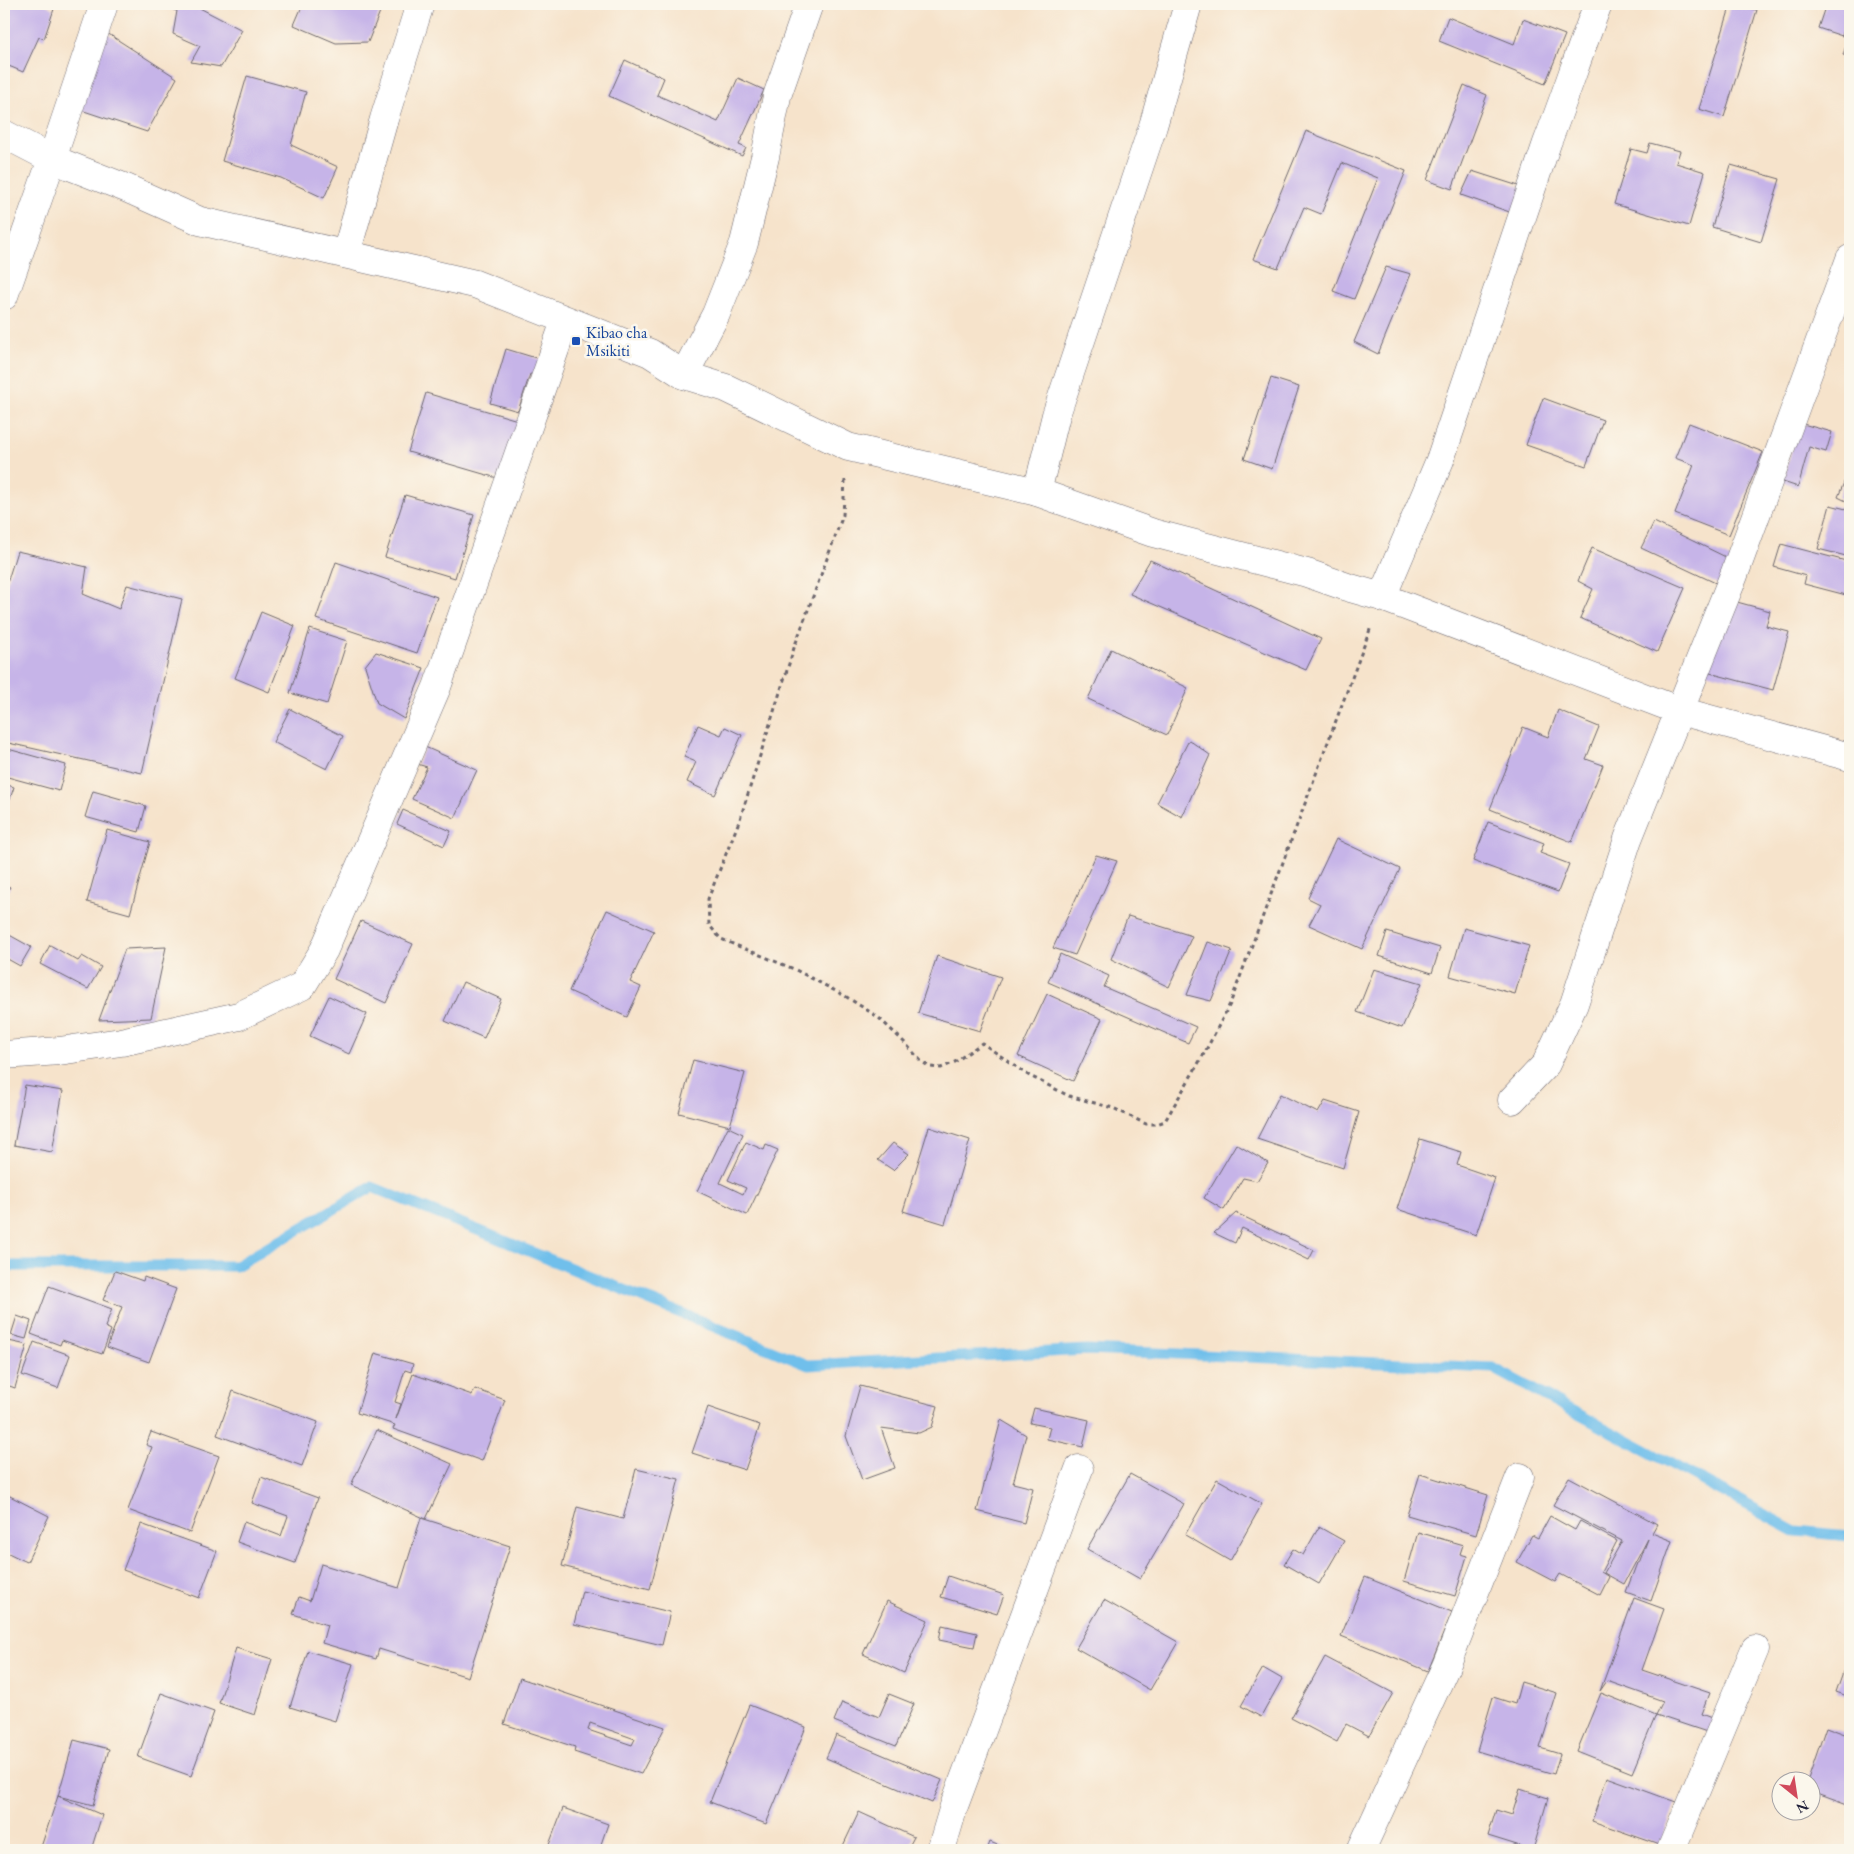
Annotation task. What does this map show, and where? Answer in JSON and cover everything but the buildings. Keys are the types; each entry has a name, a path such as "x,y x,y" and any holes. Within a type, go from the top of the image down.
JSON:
{"street":[{"path":"4,296 104,4"},
{"path":"346,254 384,119 420,4"},
{"path":"684,374 716,314 744,243 765,157 777,96 809,4"},
{"path":"1037,492 1056,415 1154,126 1180,27 1188,4"},
{"path":"1382,596 1440,460 1544,152 1598,4"},
{"path":"4,134 52,159 126,188 200,221 475,284 650,353 684,374 726,388 848,447 1037,492 1153,533 1307,573 1347,587 1382,596 1680,711 1850,757"},
{"path":"1512,1100 1546,1064 1574,1004 1628,839 1734,575 1850,258"},
{"path":"4,1055 59,1051 121,1042 239,1016 302,986 324,950 437,686 565,321"},
{"path":"941,1850 954,1806 1079,1469"},
{"path":"1361,1850 1446,1666 1520,1477"},
{"path":"1671,1850 1755,1649"}],"path":[{"path":"848,447 843,515 794,648 740,819 708,899 709,925 721,939 794,970 845,996 878,1017 922,1062 930,1067 941,1068 955,1062 982,1043 1028,1075 1069,1096 1113,1108 1146,1124 1157,1124 1165,1121 1230,1004 1382,596"}],"waterway":[{"path":"4,1266 236,1266 372,1187 808,1365 1087,1350 1493,1368 1796,1531 1850,1536"}],"place":[{"name":"Kibao cha Msikiti","path":"576,341"}]}
